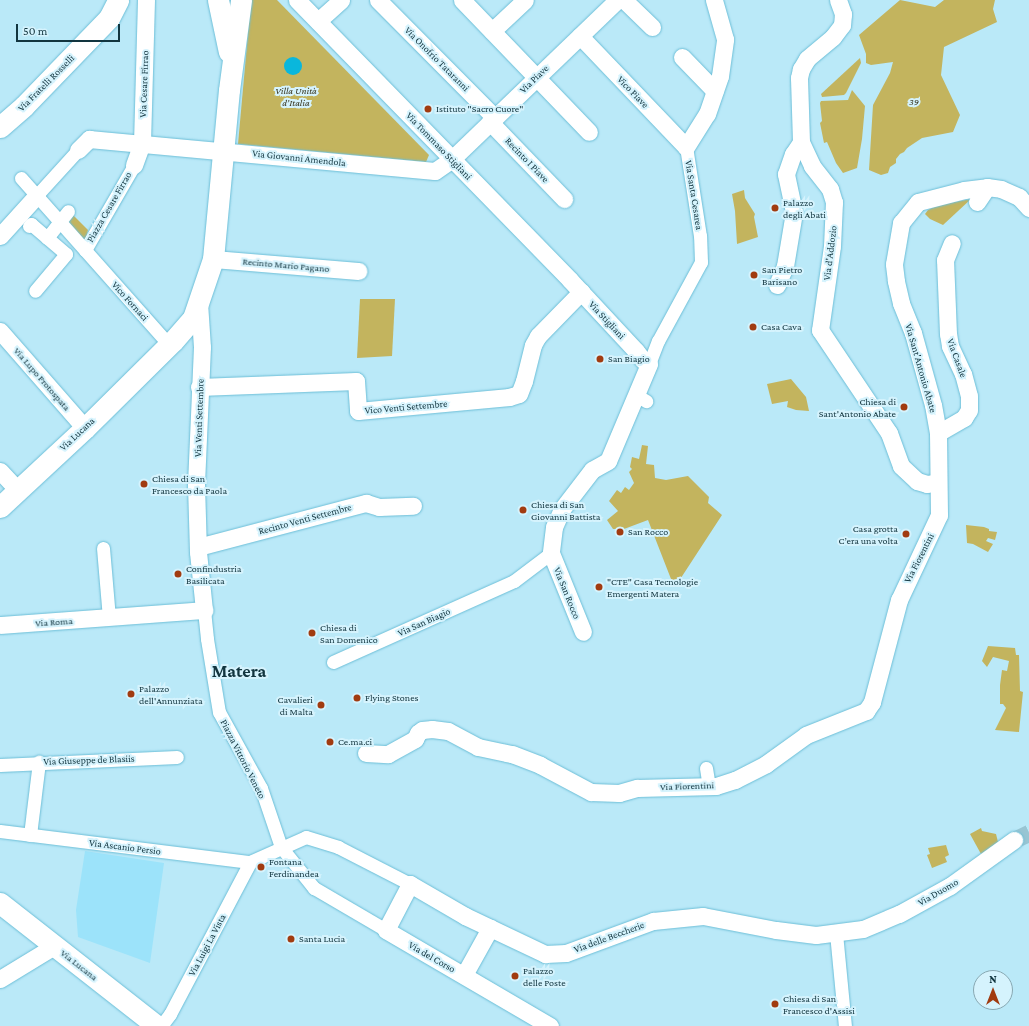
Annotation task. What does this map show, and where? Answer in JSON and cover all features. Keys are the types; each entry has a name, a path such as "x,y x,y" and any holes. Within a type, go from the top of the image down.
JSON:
{"street":[{"name":"Via Fratelli Rosselli","path":"0,127 24,106 109,18 118,0"},
{"name":"Via Cesare Firrao","path":"134,165 142,143 146,0"},
{"path":"218,0 232,68"},
{"path":"199,298 213,259 223,150 241,0"},
{"name":"Via Tommaso Stigliani","path":"297,0 581,292"},
{"path":"318,21 341,0"},
{"name":"Via Onofrio Tataranni","path":"378,0 492,120"},
{"path":"462,0 589,132"},
{"path":"492,32 525,0"},
{"name":"Via Piave","path":"452,159 617,0"},
{"path":"624,0 652,27"},
{"name":"Via Santa Cesarea","path":"649,364 658,341 701,262 700,236 686,147 707,114 720,76 724,39 714,0"},
{"name":"Via d'Addozio","path":"838,0 843,14 842,25 833,37 807,59 801,69 799,78 801,142 812,166 830,189 834,202 832,246 820,330 889,433 901,466 917,481 927,484 938,482"},
{"name":"Vico Piave","path":"580,36 686,147"},
{"path":"682,57 715,91"},
{"name":"Recinto I Piave","path":"492,120 564,198"},
{"path":"0,236 89,139 142,143"},
{"path":"778,284 785,266 794,212 786,174 793,154 801,142"},
{"name":"Via Giovanni Amendola","path":"142,143 435,171 452,159"},
{"name":"Piazza Cesare Firrao","path":"85,250 134,165"},
{"path":"21,178 36,195"},
{"path":"977,202 987,187 994,187 1010,192 1018,197 1029,208"},
{"name":"Via Sant'Antonio Abate","path":"939,450 938,433 933,405 913,333 901,302 894,264 901,223 918,202 964,190 987,187"},
{"name":"Piazza Cesare Firrao","path":"36,195 96,263"},
{"path":"47,238 68,211"},
{"path":"29,226 31,224 66,254 35,291"},
{"path":"63,252 75,239"},
{"name":"Via Casale","path":"938,433 964,418 969,410 969,396 963,374 950,346 948,334 945,260 952,243"},
{"name":"Recinto Mario Pagano","path":"213,259 359,271"},
{"name":"Vico Fornaci","path":"96,263 163,338"},
{"name":"Via Stigliani","path":"581,292 643,360 649,364"},
{"name":"Vico Venti Settembre","path":"200,387 356,381 358,411 509,397 519,394 524,381 533,345 538,336 581,292"},
{"name":"Via Lucana","path":"0,507 85,428 153,359 173,341 193,318 199,298"},
{"name":"Via Venti Settembre","path":"199,298 202,347 196,484 198,546 204,616"},
{"name":"Via Lupo Protospata","path":"0,331 85,428"},
{"path":"551,554 554,527 562,509 592,470 608,461 641,398 649,364"},
{"name":"Via Fiorentini","path":"366,753 388,754 415,740 418,733 422,730 432,729 448,731 478,747 512,754 526,759 540,765 585,790 597,794 619,793 636,788 716,786 734,780 766,764 806,735 866,711 872,702 899,600 939,515 939,450"},
{"path":"0,471 18,490"},
{"name":"Recinto Venti Settembre","path":"198,546 366,503 379,507 413,506"},
{"path":"103,548 108,618"},
{"name":"Via San Biagio","path":"333,662 514,580 551,554"},
{"name":"Via San Rocco","path":"551,554 582,632"},
{"name":"Via Roma","path":"0,626 108,618 204,616"},
{"name":"Piazza Vittorio Veneto","path":"204,616 219,712 261,788 281,847 314,888"},
{"name":"Via Giuseppe de Blasiis","path":"0,765 39,762 177,757"},
{"path":"30,835 39,762"},
{"path":"706,768 709,786"},
{"name":"Via Ascanio Persio","path":"0,831 250,862"},
{"name":"Via delle Beccherie","path":"281,847 306,837 338,847 410,884 465,916 544,954 566,953 653,921 703,916 776,930 816,935 855,930"},
{"name":"Via Duomo","path":"855,930 863,929 899,914 950,886 1014,840"},
{"path":"250,862 281,847"},
{"name":"Via Luigi La Vista","path":"161,1026 174,1007 250,862"},
{"path":"386,930 410,884"},
{"name":"Via del Corso","path":"314,888 550,1026"},
{"name":"Via Lucana","path":"0,903 158,1026"},
{"path":"464,975 490,928"},
{"path":"836,933 846,1026"},
{"path":"0,978 54,946"}],"shaded area":[{"path":"293,57 299,60 302,66 299,72 293,75 287,72 284,66 287,60"},
{"path":"85,851 164,863 150,963 78,937 76,910"}],"green space":[{"name":"Villa Unità d’Italia","path":"251,0 277,0 429,155 426,162 238,144"},
{"name":"39","path":"900,0 935,7 944,0 995,0 993,9 997,22 944,47 941,75 960,115 953,132 922,138 900,154 896,159 896,163 890,167 888,173 881,175 869,170 873,105 890,73 893,62 871,65 866,63 866,54 859,35"},
{"path":"860,58 861,63 846,93 844,95 822,97 821,94"},
{"path":"852,90 865,106 862,139 857,168 843,173 836,163 827,142 824,143 820,123 822,121 820,103 821,101 848,100"},
{"path":"744,190 745,198 755,214 754,217 758,237 737,244 735,211 732,194"},
{"path":"971,199 943,225 930,219 925,214 928,210 938,205"},
{"path":"70,212 88,230 85,242 68,222"},
{"path":"360,299 395,299 392,356 357,358"},
{"path":"791,379 806,397 809,411 796,410 787,407 788,401 772,404 767,384"},
{"path":"642,445 648,446 646,464 654,465 655,478 666,480 688,476 709,497 708,503 722,515 677,584 671,579 648,520 624,529 623,527 613,529 607,520 618,511 609,501 617,490 621,493 625,487 629,490 634,483 629,472 632,469 630,467 632,457 639,459"},
{"path":"966,525 984,527 989,529 989,531 997,532 995,540 988,538 986,541 993,544 988,552 973,544 967,543"},
{"path":"988,646 1015,648 1016,655 1019,655 1020,691 1023,692 1019,732 995,730 1006,708 1003,704 1000,704 1000,685 1002,670 1007,671 1009,661 993,657 987,667 982,661"},
{"path":"981,828 982,831 996,834 998,842 981,854 970,834"},
{"path":"946,845 949,855 945,857 947,862 932,868 927,855 930,854 928,848"}],"tunnel":[{"path":"1014,840 1029,833"}],"place":[{"name":"Istituto \"Sacro Cuore\"","path":"428,109"},
{"name":"Palazzo degli Abati","path":"775,208"},
{"name":"San Pietro Barisano","path":"754,275"},
{"name":"Casa Cava","path":"753,327"},
{"name":"San Biagio","path":"600,359"},
{"name":"Chiesa di Sant'Antonio Abate","path":"904,407"},
{"name":"Chiesa di San Francesco da Paola","path":"144,484"},
{"name":"Chiesa di San Giovanni Battista","path":"523,510"},
{"name":"San Rocco","path":"620,532"},
{"name":"Casa grotta C’era una volta","path":"906,534"},
{"name":"Confindustria Basilicata","path":"178,574"},
{"name":"\"CTE\" Casa Tecnologie Emergenti Matera","path":"599,587"},
{"name":"Chiesa di San Domenico","path":"312,633"},
{"name":"Palazzo dell'Annunziata","path":"131,694"},
{"name":"Flying Stones","path":"357,698"},
{"name":"Cavalieri di Malta","path":"321,705"},
{"name":"Ce.ma.ci","path":"330,742"},
{"name":"Fontana Ferdinandea","path":"261,867"},
{"name":"Santa Lucia","path":"291,939"},
{"name":"Palazzo delle Poste","path":"515,976"},
{"name":"Chiesa di San Francesco d'Assisi","path":"775,1004"}],"district":[{"name":"Matera","path":"239,671"}]}
